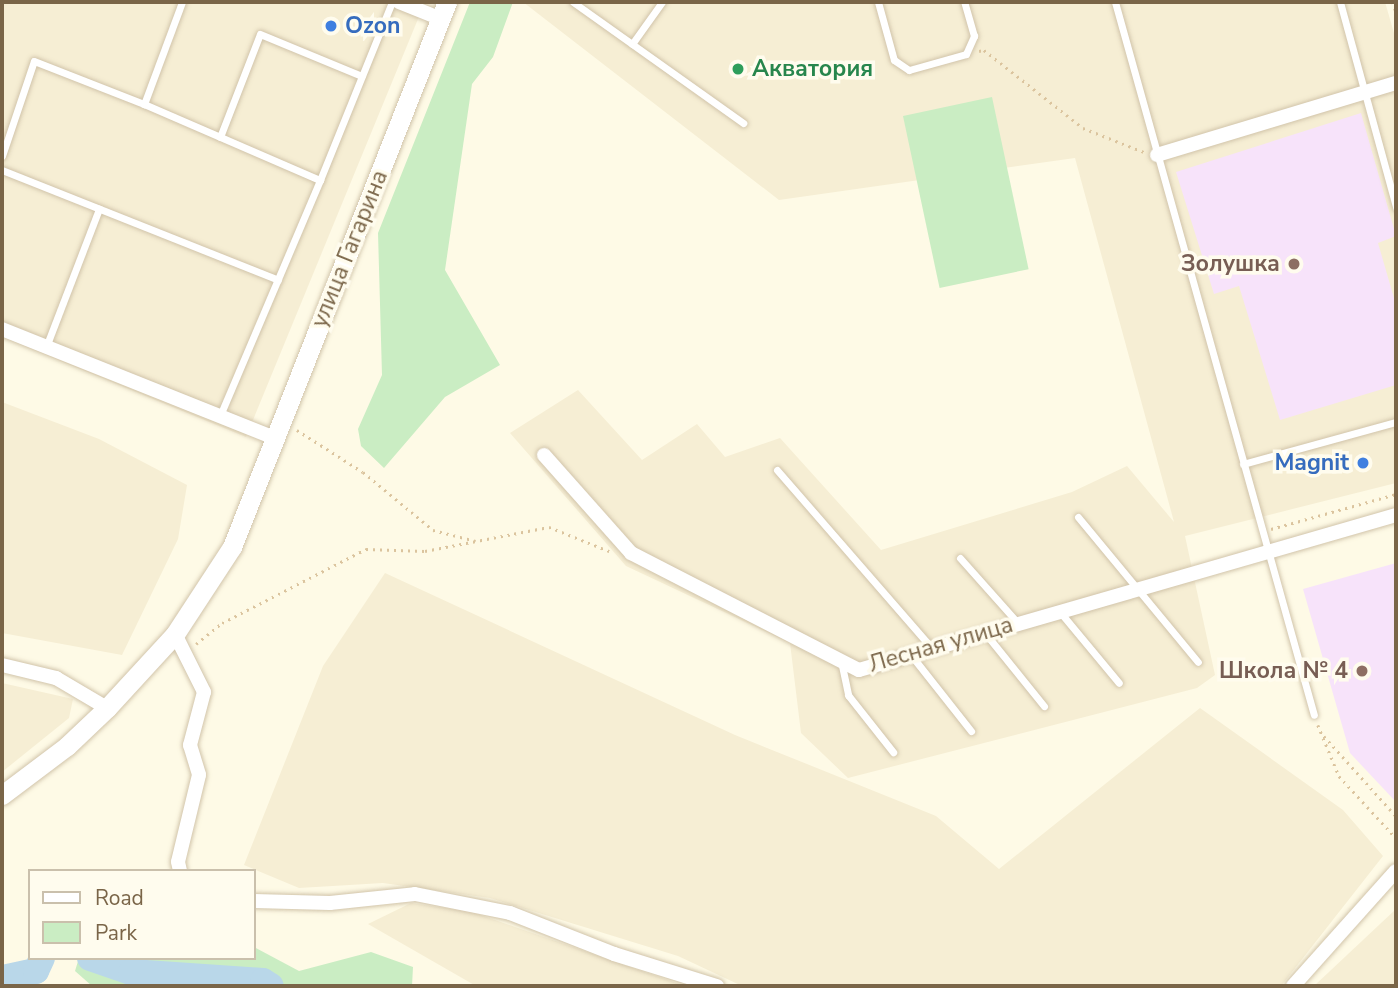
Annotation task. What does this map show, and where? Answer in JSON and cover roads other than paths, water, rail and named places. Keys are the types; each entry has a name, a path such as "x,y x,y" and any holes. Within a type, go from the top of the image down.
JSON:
{"street":[{"path":"399,2 444,10"},
{"name":"улица Гагарина","path":"2,795 67,746 179,640 232,547 444,10"},
{"path":"1157,155 1396,83"},
{"path":"2,329 220,416 278,430"},
{"name":"Лесная улица","path":"544,454 631,553 717,601 859,670 1396,515"},
{"path":"179,640 204,692 190,746 199,775 178,862 180,869"},
{"path":"2,665 56,678 107,708"},
{"path":"1293,986 1395,870"},
{"path":"256,901 330,903 415,894 510,913 614,954 717,986"}],"lane":[{"path":"144,104 181,2"},
{"path":"220,416 392,2"},
{"path":"573,2 743,123"},
{"path":"632,44 662,2"},
{"path":"878,2 894,60 909,70 966,54 974,36 964,2"},
{"path":"1115,2 1314,715"},
{"path":"1340,2 1396,207"},
{"path":"220,136 260,34 362,76"},
{"path":"2,156 34,61 144,104 320,180"},
{"path":"2,170 278,280"},
{"path":"46,347 99,209"},
{"path":"1243,464 1396,422"},
{"path":"777,470 932,648"},
{"path":"1078,517 1198,662"},
{"path":"960,558 1019,623"},
{"path":"1059,611 1119,683"},
{"path":"985,633 1044,706"},
{"path":"910,654 971,732"},
{"path":"841,660 848,695 893,752"}],"waterway":[{"path":"2,978 36,971 41,960"},
{"path":"96,960 131,972 263,981 271,986"}],"place":[{"name":"Ozon","path":"331,26"},
{"name":"Акватория","path":"738,69"},
{"name":"Золушка","path":"1294,264"},
{"name":"Magnit","path":"1363,463"},
{"name":"Школа № 4","path":"1362,671"}]}
